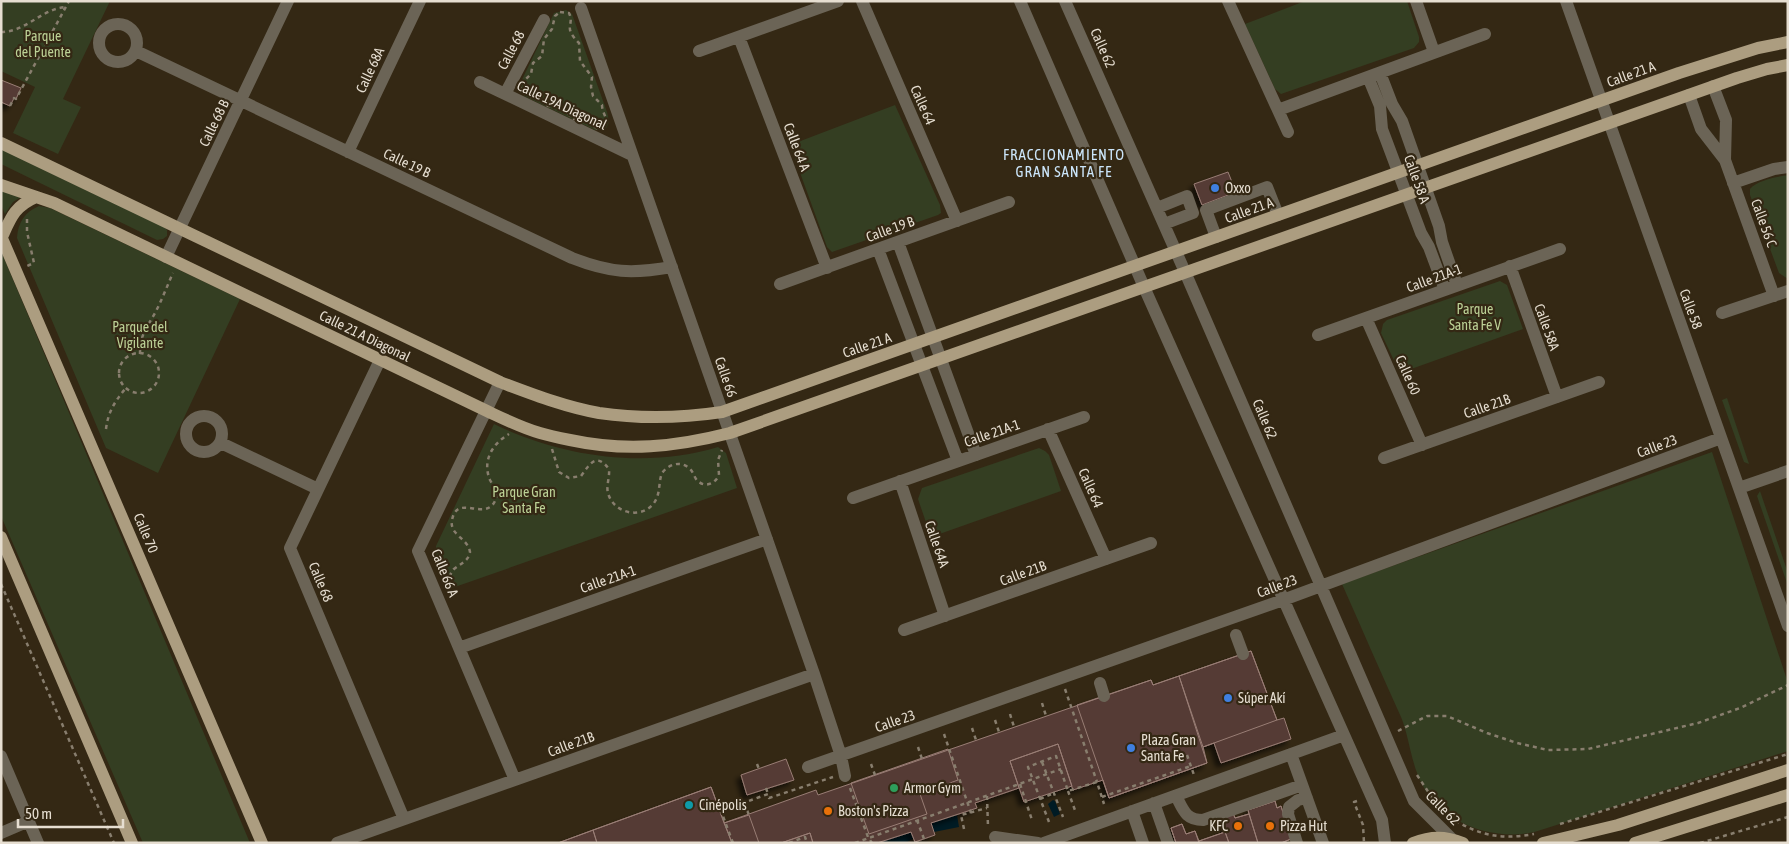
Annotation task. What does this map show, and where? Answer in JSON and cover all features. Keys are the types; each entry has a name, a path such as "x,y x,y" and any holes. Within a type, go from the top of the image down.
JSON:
{"main road":[{"name":"Calle 21 A","path":"722,412 1679,73 1749,51 1788,42"},
{"path":"730,433 1689,94 1766,69 1788,65"},
{"name":"Calle 21 A Diagonal","path":"1,143 500,382 556,402 599,413 662,418 722,412"},
{"name":"Calle 21 A Diagonal","path":"1,185 54,203 487,411 540,434 594,445 624,448 676,445 730,433"},
{"path":"2,236 12,215 23,203 36,197"},
{"name":"Calle 70","path":"2,236 262,843"},
{"path":"1,537 132,843"},
{"path":"1539,836 1618,825 1788,770"},
{"path":"1635,843 1788,795"},
{"path":"1413,843 1426,838 1439,837 1457,841"}],"street":[{"name":"Calle 68 B","path":"166,257 288,1"},
{"name":"Calle 68A","path":"348,152 420,1"},
{"path":"699,51 838,1"},
{"name":"Calle 64","path":"862,1 957,221"},
{"path":"1020,1 1144,287 1382,820 1385,843"},
{"name":"Calle 62","path":"1065,1 1186,272 1414,801 1457,841"},
{"path":"1228,1 1288,132"},
{"path":"1416,1 1434,52"},
{"name":"Calle 58","path":"1566,1 1788,626"},
{"name":"Calle 66","path":"581,8 814,674 841,756 845,776"},
{"name":"Calle 68","path":"505,94 544,20"},
{"path":"1278,110 1485,34"},
{"name":"Calle 64 A","path":"739,36 827,268"},
{"name":"Calle 19 B","path":"136,51 572,258 604,269 626,272 651,271 672,267"},
{"name":"Calle 58 A","path":"1374,75 1402,121 1439,226 1442,242 1457,285"},
{"name":"Calle 58 A","path":"1374,75 1382,129 1420,233 1429,247 1445,290"},
{"name":"Calle 19A Diagonal","path":"480,82 632,155"},
{"name":"Calle 56 C","path":"1713,86 1726,120 1725,160"},
{"name":"Calle 56 C","path":"1689,94 1701,129 1725,160 1774,296"},
{"path":"1733,183 1774,169 1788,167"},
{"path":"1216,237 1206,210 1267,187 1278,215"},
{"path":"1157,208 1187,196 1194,213 1164,224"},
{"name":"Calle 19 B","path":"780,284 1009,202"},
{"path":"898,242 976,454"},
{"path":"878,249 958,461"},
{"name":"Calle 21A-1","path":"1318,335 1560,249"},
{"name":"Calle 58A","path":"1510,266 1557,397"},
{"path":"1722,313 1788,291"},
{"name":"Calle 60","path":"1366,318 1422,444"},
{"name":"Calle 68","path":"380,360 290,548 404,819"},
{"name":"Calle 66 A","path":"500,382 418,551 515,780"},
{"name":"Calle 21B","path":"1384,458 1599,382"},
{"name":"Calle 21A-1","path":"853,498 1084,417"},
{"name":"Calle 64","path":"1048,429 1106,559"},
{"name":"Calle 23","path":"808,767 1283,600 1721,438"},
{"path":"220,443 318,489"},
{"path":"1739,488 1788,470"},
{"name":"Calle 64A","path":"900,481 945,616"},
{"name":"Calle 21A-1","path":"459,648 767,539"},
{"name":"Calle 21B","path":"904,630 1151,543"},
{"path":"1236,635 1243,654"},
{"name":"Calle 21B","path":"337,843 814,674"},
{"path":"1100,683 1104,696"},
{"path":"1044,843 1344,735"},
{"path":"1291,754 1323,843"},
{"path":"1,756 38,843"},
{"path":"1176,796 1189,817 1194,820 1203,820 1302,785"},
{"path":"1297,843 1288,814 1289,807 1298,800 1306,798"},
{"path":"1154,803 1168,843"},
{"path":"1132,811 1143,843"},
{"path":"1,833 29,821"},
{"path":"991,833 1038,843"}],"path":[{"path":"10,106 14,98 16,99 69,1"},
{"path":"1,32 11,32 24,28 46,12 55,8 66,7"},
{"path":"569,13 569,30 579,43 580,61 592,78 593,96 602,105 602,110 607,119 604,128 599,130 587,119 571,118 563,108 546,105 539,97 521,90 520,85 531,74 534,63 542,56 544,39 554,27 554,19 557,14 569,13"},
{"path":"26,267 34,263 27,232 27,215"},
{"path":"140,354 141,338 144,329 155,313 174,272"},
{"path":"133,354 146,355 156,362 158,381 150,390 137,393 126,388 120,376 123,363 133,354"},
{"path":"106,428 108,416 115,401 126,388"},
{"path":"433,586 448,580 453,571 464,564 470,555 468,543 454,532 452,518 461,507 481,511 494,504 496,490 487,467 489,456 495,444 509,434 513,435"},
{"path":"550,448 553,450 559,472 569,478 581,476 591,462 602,462 609,469 607,488 609,498 619,508 631,513 640,512 654,503 662,473 672,465 681,464 689,468 696,479 703,484 708,485 715,482 719,475 718,460 722,450"},
{"path":"1,584 114,843"},
{"path":"1061,678 1104,804"},
{"path":"1386,737 1427,716 1447,716 1488,733 1540,749 1588,749 1698,723 1740,708 1788,685"},
{"path":"1042,703 1046,716"},
{"path":"1010,714 1014,727"},
{"path":"995,720 998,732"},
{"path":"972,728 976,740"},
{"path":"945,738 971,812"},
{"path":"918,747 922,758"},
{"path":"1554,826 1788,754"},
{"path":"1187,755 1196,782"},
{"path":"1049,822 1028,767 1056,756 1076,813"},
{"path":"1042,762 1063,817"},
{"path":"757,764 759,769"},
{"path":"871,764 875,775"},
{"path":"1102,797 1191,766"},
{"path":"855,843 1061,770"},
{"path":"766,788 769,798 841,774 842,777 845,776 872,843"},
{"path":"1418,775 1425,790 1436,804 1448,815 1466,826 1500,837 1539,836"},
{"path":"1068,791 1097,782"},
{"path":"1020,784 1032,820"},
{"path":"1040,799 1054,793"},
{"path":"733,843 721,811 768,794"},
{"path":"987,796 991,833"},
{"path":"1357,801 1354,802 1363,825 1364,843"},
{"path":"744,802 749,815"},
{"path":"964,829 961,815 987,808"},
{"path":"1700,843 1788,817"},
{"path":"917,820 924,839"},
{"path":"791,842 805,837 807,843"}],"green space":[{"name":"Parque del Puente","path":"1,1 110,1 63,99 81,107 58,154 13,133 35,87 1,71"},
{"path":"1305,1 1407,1 1419,42 1414,48 1281,94 1275,89 1245,24"},
{"path":"566,10 572,14 607,112 609,121 605,130 595,130 524,96 518,88 554,13"},
{"path":"895,105 940,205 941,213 832,252 827,247 790,145"},
{"path":"1,148 163,226 167,230 167,236 157,240 1,164"},
{"path":"1788,175 1788,279 1779,273 1750,195 1750,189 1762,181"},
{"path":"1,184 24,195 13,202 5,214 1,205"},
{"name":"Parque del Vigilante","path":"39,206 50,208 240,299 158,473 106,448 17,238 23,218"},
{"path":"1,251 250,843 143,843 1,516"},
{"name":"Parque Santa Fe V","path":"1500,281 1507,285 1523,329 1400,373 1381,333 1383,324 1387,320"},
{"path":"1727,398 1749,464 1744,462 1722,400"},
{"name":"Parque Gran Santa Fe","path":"494,424 547,445 604,456 662,457 690,454 718,447 726,453 737,488 452,588 436,554 436,546"},
{"path":"1039,448 1049,455 1061,491 931,537 918,499 922,488"},
{"path":"1712,452 1788,683 1788,751 1528,833 1493,833 1476,829 1460,822 1445,812 1433,800 1419,778 1401,717 1342,584"},
{"path":"1760,491 1788,573 1788,586 1757,496"}],"water":[{"path":"1053,800 1060,814 1054,817 1048,804"},
{"path":"957,815 959,827 934,832 931,823"},
{"path":"911,832 914,838 906,843 884,843 883,841"}],"building":[{"path":"1,80 21,88 10,106 1,102"},
{"name":"Oxxo","path":"1228,172 1236,192 1202,205 1194,184"},
{"name":"Plaza Gran Santa Fe","path":"1251,651 1277,720 1284,718 1291,739 1221,763 1214,743 1203,747 1207,763 1109,798 1103,780 1073,790 1058,744 1010,761 1019,788 975,803 977,808 931,823 935,835 915,842 911,832 877,843 813,843 810,833 781,843 558,843 711,787 724,823 816,790 818,795 1151,680 1153,685"},
{"name":"Súper Akí","path":"1251,651 1277,720 1203,747 1179,676"},
{"path":"1179,676 1207,763 1109,798 1077,705 1151,680 1153,685"},
{"path":"1058,744 1072,786 1024,802 1010,761"},
{"name":"Armor Gym","path":"948,749 958,780 920,794 927,814 869,834 851,783"},
{"path":"786,759 794,780 747,795 741,775"},
{"name":"Cinépolis","path":"711,787 732,843 597,843 593,830"},
{"path":"1275,801 1277,808 1281,806 1291,839 1281,843 1176,843 1171,828 1182,824 1186,834 1195,831 1199,841 1225,832 1221,820 1226,819 1225,816 1233,813 1235,818 1249,814 1248,810"},
{"name":"Pizza Hut","path":"1275,801 1277,808 1281,806 1291,839 1281,843 1258,843 1248,810"},
{"name":"KFC","path":"1233,813 1235,818 1249,814 1258,843 1229,843 1221,820 1226,819 1225,816"},
{"path":"749,815 759,843 732,843 724,823"},
{"path":"1182,824 1186,834 1195,831 1199,843 1176,843 1171,828"},
{"path":"593,830 597,843 558,843"},
{"path":"1225,832 1229,843 1199,843 1199,841"},
{"path":"810,833 813,843 781,843"}],"place":[{"name":"Oxxo","path":"1215,188"},
{"name":"Súper Akí","path":"1228,698"},
{"name":"Plaza Gran Santa Fe","path":"1131,748"},
{"name":"Armor Gym","path":"894,788"},
{"name":"Cinépolis","path":"689,805"},
{"name":"Boston's Pizza","path":"828,811"},
{"name":"KFC","path":"1238,826"},
{"name":"Pizza Hut","path":"1270,826"}],"district":[{"name":"FRACCIONAMIENTO GRAN SANTA FE","path":"1064,162"}]}
